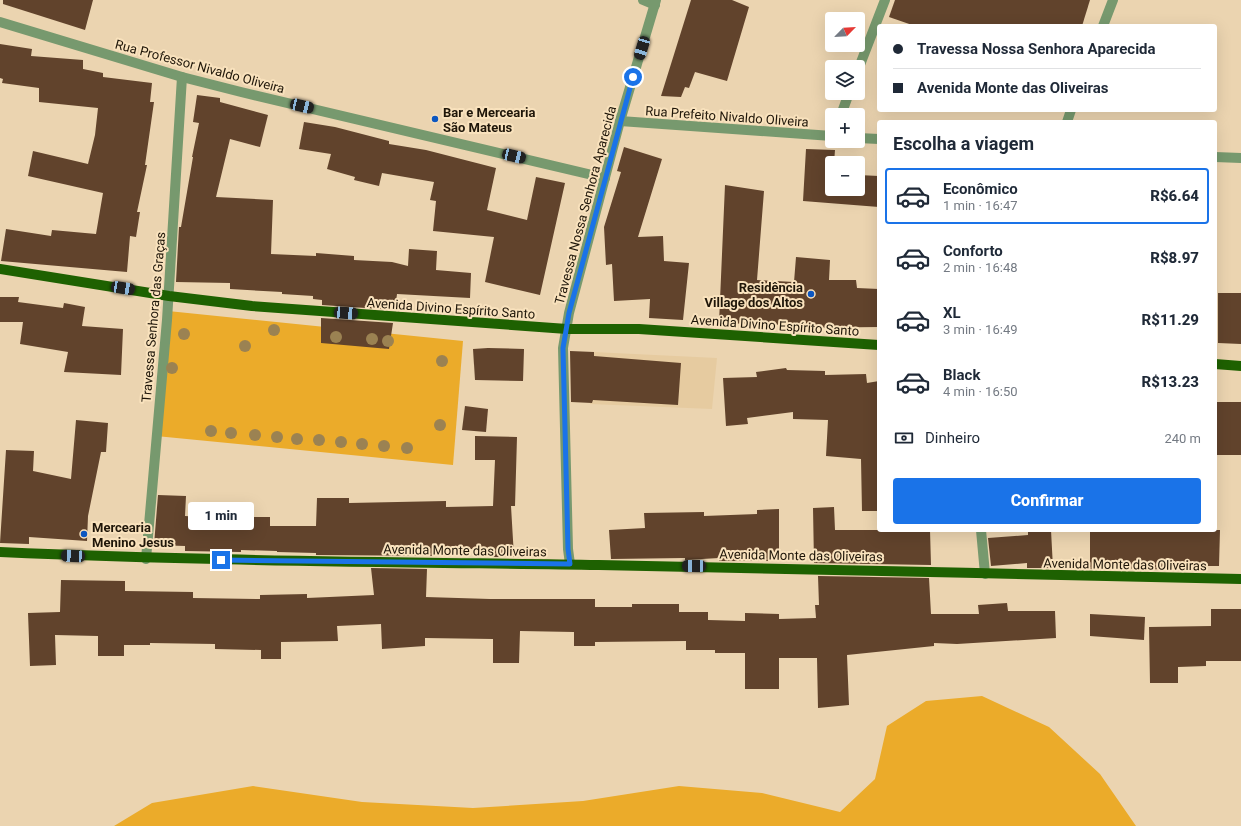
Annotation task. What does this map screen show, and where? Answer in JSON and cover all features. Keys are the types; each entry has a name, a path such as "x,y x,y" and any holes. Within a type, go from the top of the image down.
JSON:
{"main road":[{"name":"Avenida Divino Espírito Santo","path":"0,269 169,296 252,306 567,329 639,329 877,345"},
{"path":"1217,364 1241,366"},
{"name":"Avenida Monte das Oliveiras","path":"0,552 146,559 866,569 985,574 1241,579"}],"street":[{"path":"643,0 655,2"},
{"path":"862,60 885,0"},
{"path":"1104,24 1113,0"},
{"name":"Travessa Nossa Senhora Aparecida","path":"570,564 568,549 563,348 569,313 620,121 655,2"},
{"name":"Rua Professor Nivaldo Oliveira","path":"0,22 182,77 605,178"},
{"name":"Travessa Senhora das Graças","path":"146,559 169,296 182,77"},
{"name":"Rua Prefeito Nivaldo Oliveira","path":"620,121 825,136"},
{"path":"865,138 877,139"},
{"path":"1217,157 1241,158"},
{"path":"981,532 985,574"}],"shaded area":[{"path":"168,311 463,341 453,465 156,436"},
{"path":"593,352 717,358 712,409 590,404"},
{"path":"982,696 1049,727 1100,774 1136,826 114,826 152,803 253,786 362,802 473,808 583,801 679,786 762,793 840,812 875,779 887,726 926,701"}],"building":[{"path":"3,0 93,0 85,30 3,4"},
{"path":"691,0 732,0 749,7 727,81 695,72 689,88 685,87 681,97 661,96"},
{"path":"895,0 1090,0 1083,24 909,24 889,17"},
{"path":"0,44 32,49 31,56 83,60 83,69 103,73 103,77 152,83 150,102 154,102 145,165 147,165 137,212 140,212 136,237 130,236 127,272 1,261 6,229 51,236 52,230 96,234 103,193 28,176 33,151 88,164 95,135 98,108 39,102 39,88 2,83 3,79 0,78"},
{"path":"197,95 220,98 220,102 268,115 260,147 230,139 216,197 273,200 271,254 316,256 316,253 354,256 354,260 392,262 408,266 409,249 437,251 436,270 471,273 470,298 397,294 395,310 322,305 322,300 313,299 313,296 282,294 282,292 230,289 230,283 176,282 179,227 181,227 199,123 193,122"},
{"path":"304,122 335,127 389,141 389,144 426,150 496,168 487,210 527,220 536,177 565,183 540,295 485,282 494,237 433,231 436,201 430,200 434,182 382,173 379,186 354,180 355,177 327,169 331,154 299,149"},
{"path":"624,147 662,159 638,237 663,236 664,261 689,263 683,320 649,318 650,299 614,301 612,264 606,265 604,227 621,172 617,171"},
{"path":"806,149 835,150 835,156 825,156 825,196 865,196 865,175 877,176 877,207 803,201"},
{"path":"725,185 764,191 757,280 794,282 796,257 830,260 829,280 856,280 857,288 877,289 877,327 791,328 791,325 719,323"},
{"path":"1218,293 1241,293 1241,344 1218,343"},
{"path":"0,297 19,297 18,302 63,308 64,303 85,307 82,326 123,329 121,375 64,372 68,352 20,344 23,322 0,322"},
{"path":"321,318 393,323 389,349 321,343"},
{"path":"473,349 524,349 523,381 475,380"},
{"path":"570,351 594,352 594,356 681,363 678,405 593,400 592,403 571,402"},
{"path":"786,368 787,370 825,371 825,375 866,374 867,383 877,381 877,511 862,511 861,459 826,456 828,420 793,419 793,412 747,418 748,424 726,426 723,378 757,377 756,372"},
{"path":"1217,402 1241,402 1241,455 1217,455"},
{"path":"465,406 488,409 486,432 462,430"},
{"path":"76,420 108,423 106,452 101,452 88,516 87,541 29,537 29,544 0,543 6,450 34,451 33,471 71,479"},
{"path":"475,436 517,437 515,506 511,506 514,557 493,557 493,549 447,549 447,556 316,555 316,553 277,551 185,551 185,546 154,545 158,495 186,496 185,516 246,520 246,517 270,517 270,526 316,526 317,498 349,498 349,503 446,501 446,507 493,506 495,460 475,460"},
{"path":"834,507 835,530 930,532 931,565 814,563 813,508"},
{"path":"779,509 779,561 719,561 719,558 685,560 685,558 611,559 609,530 645,528 644,513 704,512 704,516 757,514 757,510"},
{"path":"1217,530 1220,530 1219,566 1183,566 1183,570 1113,568 1113,570 1090,569 1090,532 1217,532"},
{"path":"1028,532 1051,532 1053,568 1027,568 1027,563 991,566 988,538 1028,535"},
{"path":"371,568 427,569 426,597 490,599 595,599 595,607 632,607 632,604 679,604 679,612 708,612 708,620 745,621 745,613 779,614 779,619 816,618 815,605 819,605 818,576 929,578 931,614 979,614 978,605 1007,603 1008,611 1055,611 1056,638 957,644 934,643 934,646 847,655 849,705 818,708 817,658 779,658 779,689 745,689 745,653 715,653 715,650 686,650 686,641 595,642 595,646 574,646 574,632 520,631 519,663 493,663 493,639 425,638 425,646 382,649 381,624 337,626 338,641 281,642 281,659 261,659 261,650 215,649 215,644 150,643 150,645 124,645 124,656 98,656 98,636 55,635 56,665 30,666 28,613 60,612 61,580 125,581 125,591 193,592 193,598 260,599 260,595 307,594 307,598 374,595"},
{"path":"1211,609 1241,609 1241,661 1206,661 1206,666 1178,667 1178,683 1150,683 1149,627 1211,626"},
{"path":"1090,614 1145,617 1144,640 1090,636"}],"place":[{"name":"Bar e Mercearia São Mateus","path":"435,119"},
{"name":"Residência Village dos Altos","path":"811,294"},
{"name":"Mercearia Menino Jesus","path":"84,534"}],"route":[{"path":"221,560 570,564 568,549 563,348 569,313 633,77"}]}
